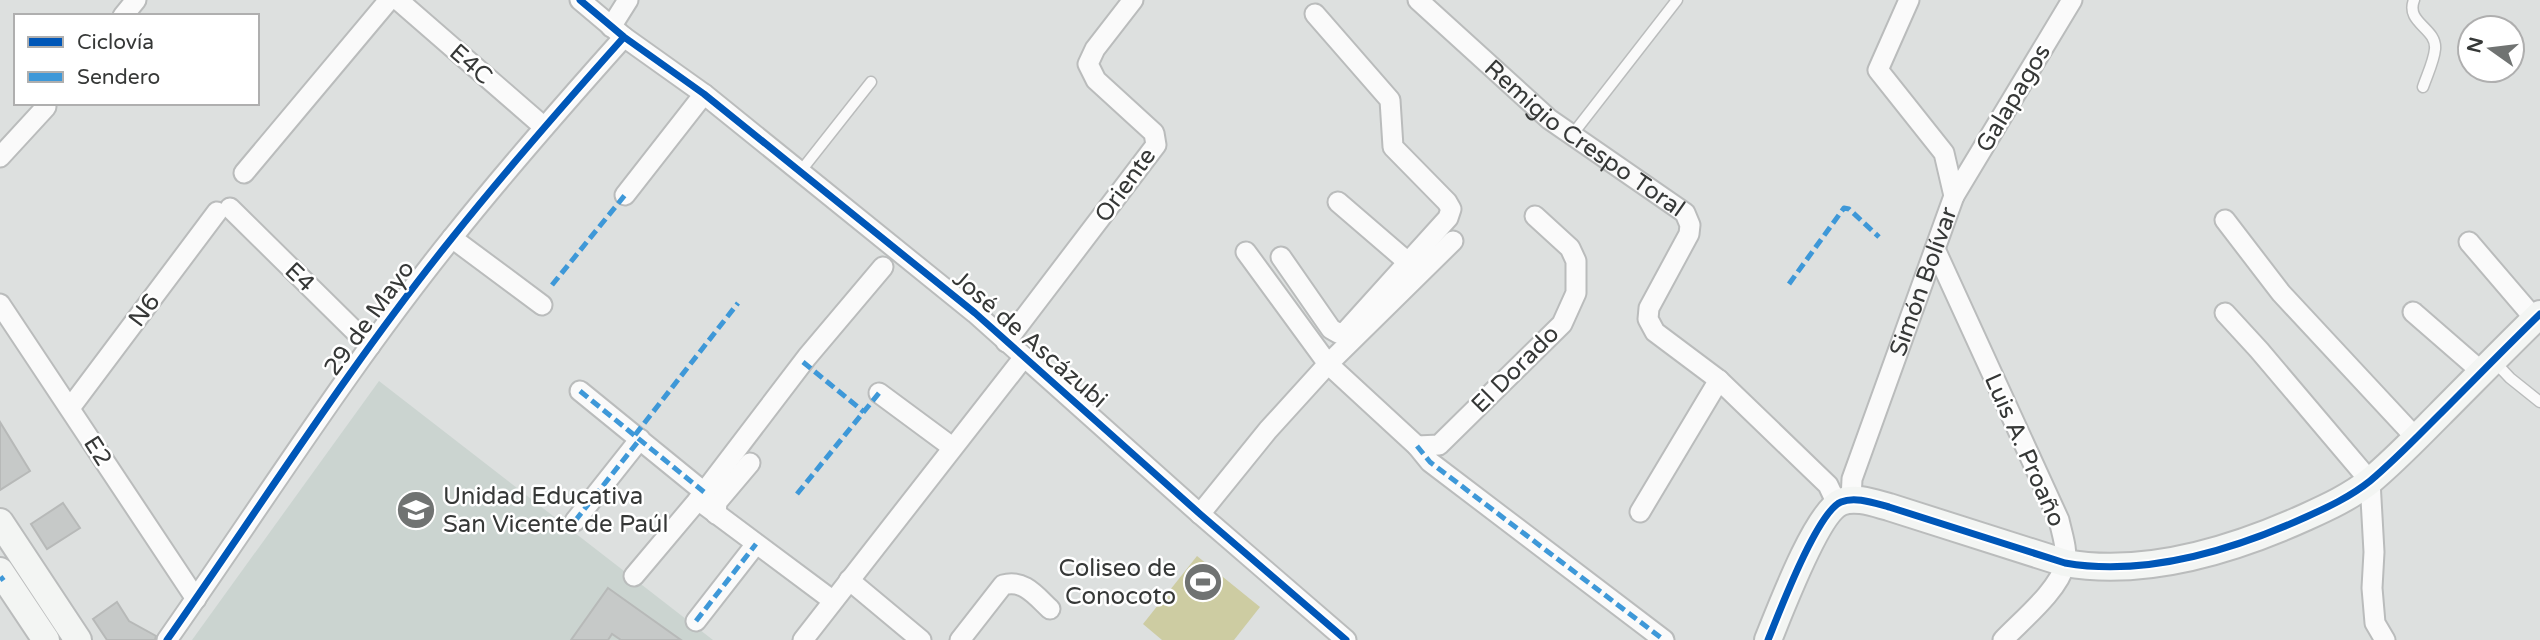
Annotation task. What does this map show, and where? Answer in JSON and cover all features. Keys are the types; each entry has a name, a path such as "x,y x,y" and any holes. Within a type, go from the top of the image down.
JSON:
{"street":[{"path":"125,14 136,0"},
{"path":"244,173 389,0"},
{"name":"E4C","path":"398,0 544,127"},
{"name":"José de Ascázubi","path":"580,0 618,32 704,94 975,313 1346,640"},
{"name":"29 de Mayo","path":"167,640 370,346 452,238 618,32 628,0"},
{"name":"Remigio Crespo Toral","path":"1418,0 1549,119 1685,214 1690,225 1689,234 1649,308 1648,319 1655,332 1719,380 1844,502"},
{"name":"Simón Bolívar","path":"1768,640 1809,547 1829,510 1844,502 1954,196 1944,153 1878,70 1909,0"},
{"name":"Galapagos","path":"1954,196 2072,0"},
{"name":"Oriente","path":"1006,342 1156,145 1154,133 1096,80 1089,69 1089,60 1095,49 1131,1"},
{"path":"1200,514 1268,430 1413,268 1448,218 1451,209 1393,147 1390,100 1315,15"},
{"path":"625,195 704,94"},
{"path":"0,157 46,107"},
{"path":"1338,202 1413,268"},
{"name":"E4","path":"223,210 370,346"},
{"name":"N6","path":"70,408 223,210"},
{"name":"El Dorado","path":"1417,446 1439,445 1562,324 1576,293 1576,261 1570,248 1535,216"},
{"path":"2225,220 2281,293 2416,438"},
{"path":"452,238 542,305"},
{"path":"1281,257 1331,328 1338,333 1345,331 1413,268 1453,241"},
{"path":"1844,502 1889,507 2065,563 2093,568 2115,568 2202,556 2273,532 2344,499 2370,481 2537,316 2469,242"},
{"name":"Luis A. Proaño","path":"1935,249 2059,520 2065,544 2065,563"},
{"path":"1246,252 1328,364 1417,446 1430,462 1664,640"},
{"path":"635,576 701,496 807,357 883,267"},
{"name":"E2","path":"0,304 196,599"},
{"path":"2413,312 2488,366"},
{"path":"2225,313 2370,481 2375,623 2385,640"},
{"path":"803,640 1024,357"},
{"path":"1640,512 1719,380"},
{"path":"580,391 640,439 701,496 716,514 832,600"},
{"path":"879,393 952,447"},
{"path":"575,521 640,439"},
{"path":"716,514 717,502 750,463"},
{"path":"0,522 78,640"},
{"path":"696,621 756,544"},
{"path":"2003,640 2057,583 2065,563"},
{"path":"1,576 46,640"},
{"path":"849,580 921,640"},
{"path":"960,640 1003,585 1023,585 1050,609"}],"lane":[{"path":"1572,136 1677,0"},
{"path":"2414,0 2412,15 2432,37 2436,47 2423,87"},
{"path":"800,172 871,82"},
{"path":"2488,366 2510,378 2540,402"}],"shaded area":[{"name":"Unidad Educativa San Vicente de Paúl","path":"379,381 713,640 192,640"}],"green space":[{"name":"Coliseo de Conocoto","path":"1197,556 1260,607 1234,640 1162,640 1143,624"}],"building":[{"path":"0,422 30,471 0,490"},
{"path":"63,503 80,528 47,549 31,524"},
{"path":"608,588 681,640 621,640 612,634 608,640 571,640"},
{"path":"117,602 129,621 156,636 155,640 107,640 93,619"}],"marked path":[{"path":"552,285 625,195"},
{"path":"1789,284 1844,208 1849,209 1879,237"},
{"path":"635,435 738,303"},
{"path":"803,362 864,412"},
{"path":"580,391 704,492"},
{"path":"797,494 879,393"},
{"path":"575,521 640,439"},
{"path":"1417,446 1430,462 1664,640"},
{"path":"696,621 756,544"},
{"path":"0,580 4,577"}],"cycle path":[{"path":"580,0 624,37 704,94 975,313 1346,640"},
{"path":"167,640 341,386 414,287 515,161 624,37"},
{"path":"1768,640 1810,543 1831,510 1841,502 1858,500 1877,504 2065,563 2126,566 2188,558 2219,550 2306,517 2362,487 2405,449 2540,314"}],"place":[{"name":"Unidad Educativa San Vicente de Paúl","path":"416,510"},
{"name":"Coliseo de Conocoto","path":"1203,582"}]}
